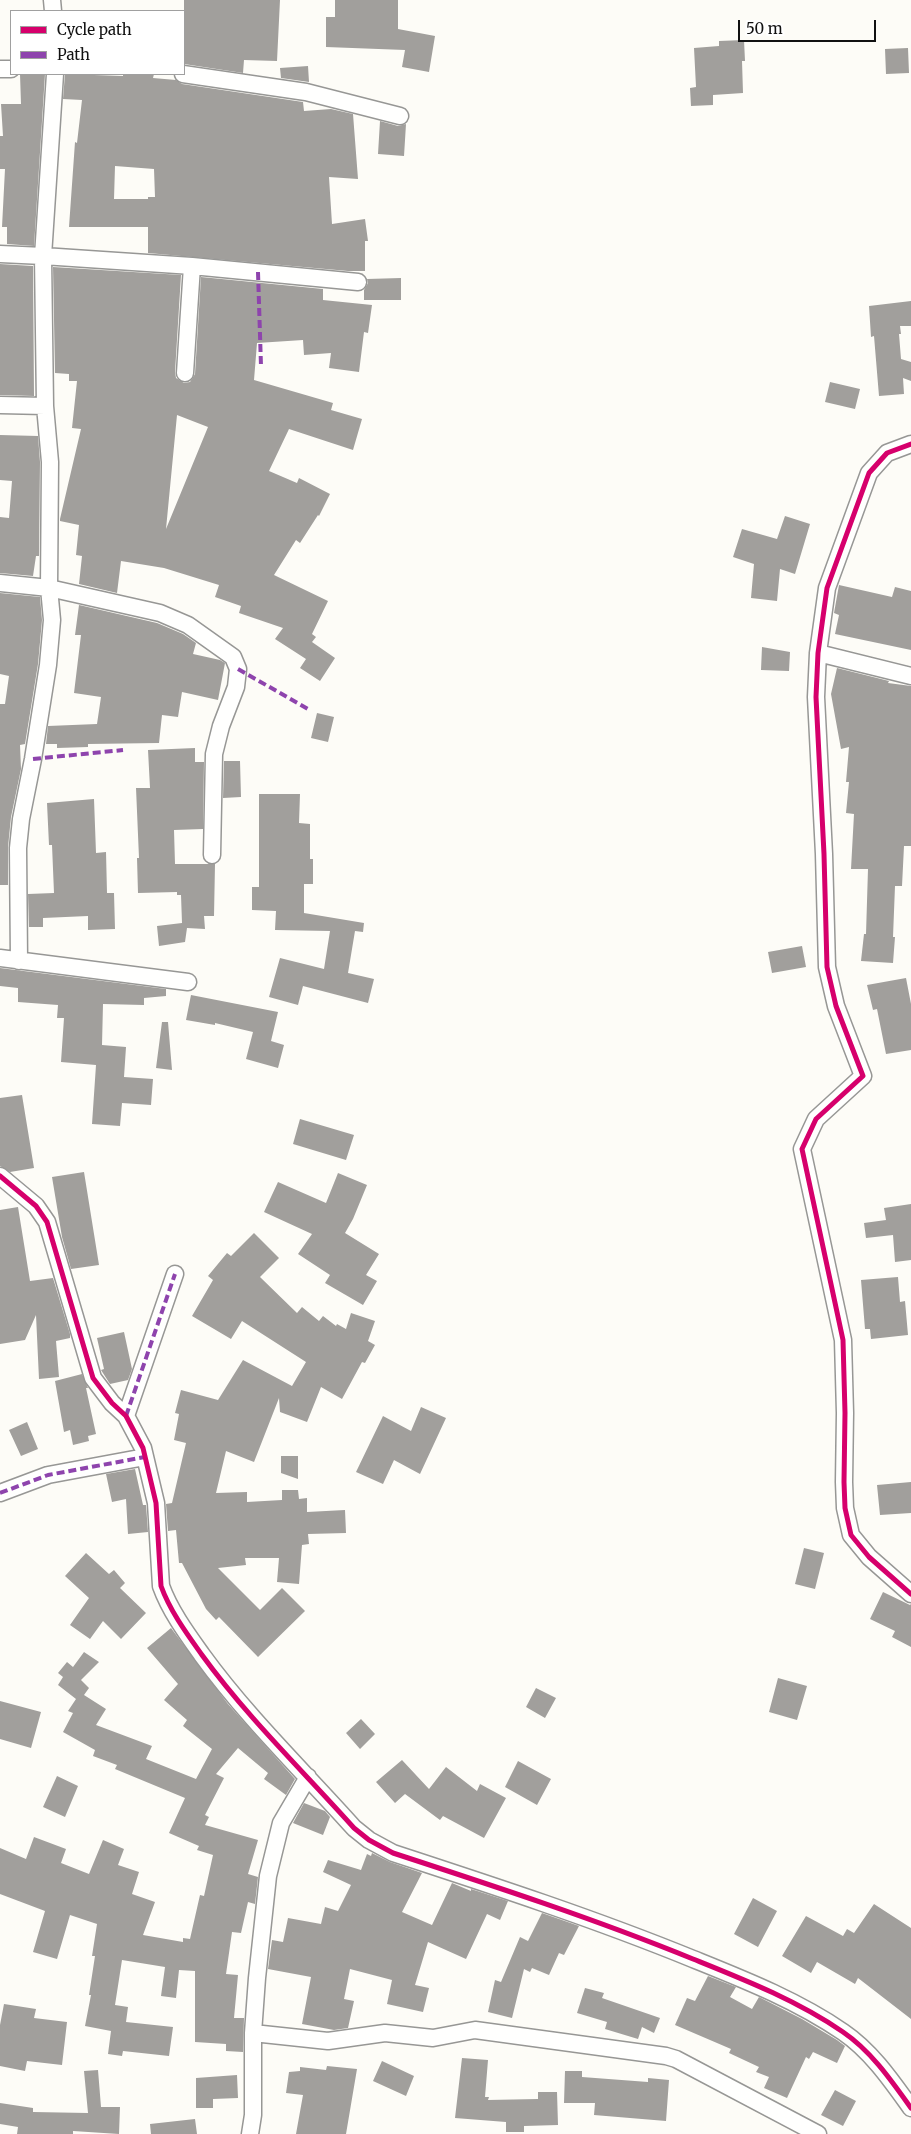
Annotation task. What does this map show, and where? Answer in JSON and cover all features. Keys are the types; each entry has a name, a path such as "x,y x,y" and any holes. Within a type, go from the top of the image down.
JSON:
{"street":[{"path":"185,74 306,92 400,116"},
{"path":"19,961 18,848 24,802 48,665 52,620 49,588 50,462 45,406 43,256 54,75"},
{"path":"0,254 192,266 358,282"},
{"path":"185,373 192,266"},
{"path":"0,405 45,406"},
{"path":"911,444 887,453 869,473 828,588 818,653 816,697 825,864 826,967 836,1006 863,1076 816,1119 802,1149 843,1340 845,1508 851,1535 869,1557 911,1594"},
{"path":"0,583 49,588 160,614 188,625 233,657 238,669 236,687 221,726 214,754 212,856"},
{"path":"818,653 911,676"},
{"path":"0,958 188,982"},
{"path":"0,1176 36,1206 47,1222 93,1378 112,1403 126,1416 143,1448 156,1503 161,1586 166,1599 188,1635 228,1691 354,1828 393,1853 625,1931 746,1979 795,2003 844,2032 870,2054 911,2108"},
{"path":"126,1416 175,1274"},
{"path":"0,1493 48,1475 145,1457"},
{"path":"250,2134 253,2115 253,2033 256,1978 268,1876 281,1823 308,1778"},
{"path":"253,2033 328,2041 385,2032 433,2038 475,2030 666,2056 676,2059 818,2134"}],"building":[{"path":"184,0 280,0 277,61 244,60 243,73 185,64"},
{"path":"335,0 398,0 398,29 435,36 429,72 402,67 405,50 326,47 326,17 335,17"},
{"path":"744,40 745,61 742,61 743,93 713,95 713,105 691,106 690,88 696,87 694,48 719,46 719,41"},
{"path":"908,48 909,73 886,74 885,49"},
{"path":"308,66 309,82 281,78 280,68"},
{"path":"20,75 45,75 34,246 7,244 7,227 2,227 5,169 0,169 0,136 3,136 1,104 21,104"},
{"path":"65,75 154,75 153,78 176,80 182,84 303,102 304,111 331,109 353,114 358,179 329,177 332,224 365,219 368,241 365,241 365,271 148,253 148,227 69,227 75,142 77,143 82,100 63,99","holes":["115,166 154,169 155,197 148,197 148,199 114,199"]},
{"path":"380,121 398,126 406,124 404,156 378,154"},
{"path":"0,264 33,266 34,396 0,395"},
{"path":"53,267 181,275 175,372 176,378 184,383 190,382 195,374 201,277 323,289 323,300 372,305 368,333 364,332 359,372 329,368 331,353 304,355 303,340 257,343 254,380 333,403 331,410 362,419 353,450 289,429 269,471 297,483 299,478 330,494 319,516 300,543 296,540 274,575 328,601 312,634 316,637 312,642 335,658 320,681 300,668 306,659 275,639 283,628 239,613 241,606 215,597 219,585 164,568 121,561 117,593 79,584 82,556 76,555 79,525 60,521 81,429 72,428 77,381 69,381 69,374 55,373","holes":["177,415 208,427 166,529"]},
{"path":"401,278 401,300 364,300 364,290 368,283 367,279"},
{"path":"911,301 911,326 900,326 901,334 899,334 901,359 911,362 911,381 903,378 904,394 879,396 874,336 871,337 869,306"},
{"path":"830,382 860,389 855,409 825,402"},
{"path":"0,435 38,436 40,462 39,556 36,556 33,576 0,573 0,517 9,518 12,481 0,480"},
{"path":"785,516 810,524 795,574 780,569 777,601 751,598 754,564 733,557 742,529 777,539"},
{"path":"839,585 892,597 895,587 911,591 911,650 835,634 839,615 834,613"},
{"path":"0,593 40,597 42,620 38,664 25,744 20,745 21,769 11,817 8,847 8,885 0,885 0,704 5,704 9,676 0,674"},
{"path":"79,605 157,623 183,634 196,643 193,654 220,660 225,663 218,700 182,692 178,717 162,715 159,743 88,744 88,747 57,748 57,744 46,744 48,726 97,724 101,697 74,693 81,635 75,635"},
{"path":"762,647 790,652 789,671 761,670"},
{"path":"837,668 889,681 888,683 911,686 911,846 904,846 902,886 895,886 893,963 861,961 864,934 866,934 868,869 851,869 854,814 846,813 849,782 846,782 849,747 841,749 831,694"},
{"path":"317,713 334,717 328,742 311,738"},
{"path":"195,748 195,762 204,762 203,829 174,830 175,864 215,864 214,916 204,916 205,929 187,928 185,942 159,946 157,926 182,923 181,895 177,895 177,892 138,893 137,858 139,858 136,788 150,788 148,750"},
{"path":"224,761 240,761 241,797 223,798"},
{"path":"259,794 300,794 299,823 310,824 310,859 313,859 313,884 304,884 304,913 364,923 363,932 355,931 348,973 374,979 368,1003 303,986 298,1005 269,997 280,958 324,969 330,931 275,930 276,911 252,910 252,887 259,887"},
{"path":"94,799 96,853 106,852 107,893 114,893 115,929 88,930 88,916 43,918 43,927 29,927 28,894 54,893 52,845 49,845 47,803"},
{"path":"802,946 806,967 772,973 768,952"},
{"path":"0,968 166,989 166,996 144,998 144,1005 103,1004 102,1045 126,1047 124,1077 153,1079 151,1105 122,1103 120,1126 92,1124 96,1065 61,1062 64,1018 57,1018 58,1005 18,1002 18,988 0,986"},
{"path":"906,978 911,1004 911,1050 886,1054 877,1009 873,1010 867,985"},
{"path":"191,995 278,1012 271,1041 284,1045 278,1068 246,1059 253,1032 215,1023 215,1025 186,1020"},
{"path":"162,1022 168,1022 172,1070 156,1068"},
{"path":"22,1095 34,1168 10,1172 0,1166 0,1098"},
{"path":"300,1119 354,1135 346,1160 293,1144"},
{"path":"84,1172 99,1265 71,1269 62,1237 52,1177"},
{"path":"338,1173 367,1185 345,1233 379,1254 366,1275 377,1281 363,1305 325,1283 330,1275 298,1254 312,1234 264,1212 278,1182 326,1203"},
{"path":"911,1204 911,1260 895,1262 893,1235 866,1238 864,1223 886,1220 884,1208"},
{"path":"18,1207 30,1281 53,1278 70,1334 70,1338 56,1341 59,1377 39,1379 36,1315 25,1340 0,1344 0,1210"},
{"path":"254,1233 279,1258 260,1277 297,1313 302,1307 319,1321 323,1316 336,1326 337,1324 346,1329 351,1313 375,1321 368,1341 375,1345 365,1363 362,1362 342,1399 321,1387 307,1422 280,1412 279,1398 254,1462 226,1451 216,1493 247,1492 247,1502 282,1500 282,1490 298,1490 299,1499 307,1498 307,1512 345,1510 346,1533 308,1534 309,1544 302,1545 299,1584 277,1582 279,1558 245,1558 246,1565 218,1568 260,1610 282,1588 305,1611 258,1657 219,1617 216,1620 206,1609 182,1563 179,1563 176,1530 168,1531 166,1504 172,1503 186,1443 174,1440 179,1414 175,1413 181,1390 218,1400 243,1360 292,1386 306,1362 242,1321 231,1339 192,1316 213,1280 208,1276 227,1253 231,1256"},
{"path":"898,1277 900,1302 905,1301 908,1335 871,1339 870,1329 865,1329 861,1280"},
{"path":"124,1332 132,1369 128,1380 110,1384 101,1370 104,1369 97,1338"},
{"path":"82,1374 88,1388 86,1388 96,1434 88,1436 89,1441 73,1445 70,1430 64,1432 55,1381"},
{"path":"421,1407 446,1418 420,1474 394,1460 383,1484 356,1472 383,1416 411,1431"},
{"path":"27,1422 38,1449 21,1456 9,1430"},
{"path":"281,1456 298,1456 298,1479 281,1473"},
{"path":"135,1469 143,1505 146,1505 148,1532 128,1534 126,1499 112,1502 106,1474"},
{"path":"911,1482 911,1513 880,1515 877,1485"},
{"path":"804,1548 824,1553 815,1589 795,1584"},
{"path":"86,1553 109,1574 114,1570 125,1583 120,1588 146,1613 121,1639 103,1621 90,1639 70,1625 89,1598 65,1576"},
{"path":"883,1592 911,1604 911,1647 892,1637 895,1631 870,1619"},
{"path":"171,1628 228,1704 295,1779 286,1795 264,1779 268,1773 238,1748 216,1774 224,1778 205,1815 209,1817 205,1825 258,1840 248,1874 258,1877 255,1904 248,1902 241,1933 232,1932 226,1974 238,1975 234,2018 244,2018 243,2052 226,2051 226,2044 195,2042 195,1971 179,1970 176,1998 161,1996 165,1967 122,1960 115,2005 128,2007 126,2022 173,2027 169,2056 123,2051 122,2056 108,2054 111,2031 85,2026 91,1995 89,1995 95,1956 92,1956 97,1924 70,1915 57,1959 33,1952 45,1911 0,1894 0,1848 26,1859 34,1837 66,1849 61,1863 89,1874 103,1840 124,1849 118,1865 139,1872 132,1894 155,1902 143,1935 183,1942 183,1938 190,1939 200,1895 204,1896 213,1855 197,1850 199,1846 169,1833 185,1798 115,1769 117,1765 93,1756 95,1750 63,1732 73,1713 68,1711 76,1699 58,1685 63,1677 58,1673 67,1662 73,1667 84,1652 99,1662 81,1680 89,1688 84,1695 106,1709 96,1725 152,1746 146,1759 196,1779 212,1749 183,1726 187,1720 164,1700 178,1684 147,1648"},
{"path":"778,1678 807,1686 797,1720 769,1712"},
{"path":"536,1688 556,1698 545,1718 526,1707"},
{"path":"0,1701 41,1712 31,1748 0,1739"},
{"path":"361,1719 375,1734 360,1749 346,1733"},
{"path":"402,1760 429,1789 446,1767 477,1791 480,1784 506,1798 484,1838 443,1816 440,1820 405,1794 395,1803 376,1782"},
{"path":"518,1761 551,1779 537,1805 505,1787"},
{"path":"57,1776 78,1786 65,1817 43,1807"},
{"path":"304,1803 325,1811 330,1817 323,1835 293,1823"},
{"path":"372,1853 390,1862 422,1873 402,1912 432,1925 452,1883 471,1891 471,1889 508,1901 500,1920 487,1914 466,1959 428,1942 415,1985 429,1988 423,2012 387,2004 392,1980 350,1969 344,1999 354,2001 348,2028 334,2030 302,2024 311,1977 268,1969 272,1940 283,1942 288,1918 321,1924 325,1907 338,1911 351,1885 323,1872 328,1860 361,1870 367,1854 371,1856"},
{"path":"753,1898 777,1911 758,1947 734,1934"},
{"path":"874,1904 911,1928 911,2019 858,1978 855,1984 817,1962 811,1973 782,1956 806,1916 843,1936 847,1929 854,1933"},
{"path":"542,1913 579,1926 564,1955 559,1953 549,1975 532,1968 530,1972 524,1969 512,2018 488,2012 495,1980 501,1982 520,1937 528,1941"},
{"path":"708,1976 736,1987 730,1997 752,2009 759,1997 837,2040 845,2046 837,2063 813,2052 809,2059 806,2057 787,2098 764,2088 769,2077 756,2072 759,2067 729,2053 731,2049 675,2025 687,1998 695,2001"},
{"path":"585,1988 604,1993 602,1998 660,2018 654,2033 642,2027 638,2039 605,2029 607,2022 577,2013"},
{"path":"4,2004 36,2009 34,2018 67,2022 62,2065 27,2061 25,2071 0,2066 0,2025"},
{"path":"462,2058 488,2060 485,2097 489,2097 488,2100 538,2099 538,2092 557,2092 558,2125 524,2126 524,2132 506,2132 506,2122 455,2118"},
{"path":"382,2061 414,2076 406,2096 373,2081"},
{"path":"327,2066 357,2069 346,2134 296,2134 303,2095 286,2093 289,2072 300,2071 300,2067 326,2070"},
{"path":"98,2070 101,2107 120,2107 119,2134 73,2131 73,2134 17,2134 18,2127 0,2124 0,2103 33,2108 33,2112 88,2113 84,2071"},
{"path":"565,2071 582,2071 582,2077 648,2082 648,2078 669,2080 666,2121 594,2115 595,2103 564,2103"},
{"path":"237,2075 238,2098 213,2099 213,2108 196,2108 196,2078"},
{"path":"835,2090 856,2101 843,2126 821,2115"},
{"path":"195,2119 197,2134 151,2134 150,2124"}],"marked path":[{"path":"258,272 261,366"},
{"path":"238,669 308,709"},
{"path":"33,759 123,750"},
{"path":"126,1416 175,1274"},
{"path":"0,1493 48,1475 145,1457"}],"cycle path":[{"path":"911,444 887,453 869,473 827,588 818,653 816,697 824,854 827,967 836,1006 863,1076 816,1119 802,1149 843,1340 845,1508 851,1535 869,1557 911,1594"},
{"path":"0,1176 36,1206 47,1222 93,1378 112,1403 126,1416 143,1448 156,1503 161,1586 169,1604 179,1622 219,1678 354,1828 369,1840 393,1853 619,1930 789,2000 843,2032 863,2048 911,2108"}]}
